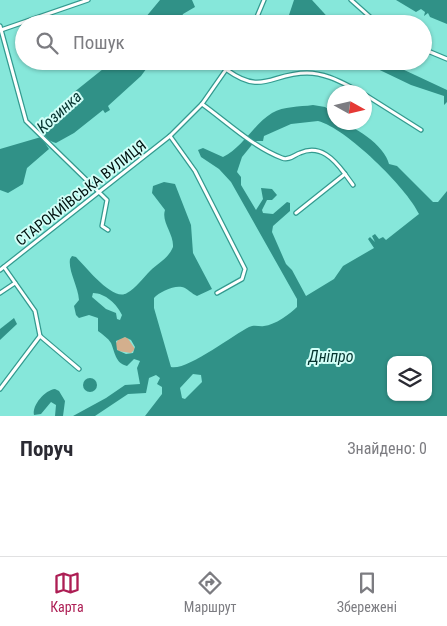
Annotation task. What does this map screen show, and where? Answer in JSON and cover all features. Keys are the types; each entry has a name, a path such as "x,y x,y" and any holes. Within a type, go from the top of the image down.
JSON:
{"street":[{"path":"41,15 88,0"},
{"path":"258,15 264,0"},
{"path":"351,0 368,15"},
{"path":"15,23 1,28 22,113 26,122 107,200 102,226 108,230"},
{"path":"432,53 447,59"},
{"path":"227,70 242,80 254,84 299,74 315,74 332,78 346,85"},
{"name":"СТАРОКИЇВСЬКА ВУЛИЦЯ","path":"0,270 170,136 202,104 227,70"},
{"path":"372,99 422,130"},
{"path":"202,104 258,146 286,159 304,152 321,152 334,160 353,185"},
{"path":"170,136 195,171 246,269 242,279 217,293"},
{"path":"296,213 345,174"},
{"path":"4,267 35,311 40,336 80,369"},
{"path":"0,293 15,283"},
{"path":"0,389 40,336"}],"shaded area":[{"path":"127,337 135,349 131,353 118,351 115,345 119,338"}],"water":[{"path":"160,0 192,0 195,7 183,15 148,15"},
{"path":"294,0 312,0 326,15 289,15"},
{"path":"396,0 447,0 447,24 432,18 432,15 428,13 424,15 425,12 421,9 416,12"},
{"path":"102,70 145,70 108,106 110,110 105,113 103,110 74,133 56,143 48,139 43,131 64,108 73,93"},
{"path":"380,70 404,70 447,90 447,102 444,105 444,96 411,85"},
{"name":"Дніпро","path":"313,105 325,107 327,108 327,125 318,121 291,124 264,136 263,141 255,141 242,157 237,172 241,177 241,185 256,210 263,199 261,188 272,189 277,195 272,200 267,200 262,210 263,213 273,214 287,202 290,203 290,211 273,226 272,232 286,264 292,270 306,296 334,279 343,266 374,248 368,239 370,237 375,242 372,236 375,234 379,239 383,237 386,240 419,214 402,189 389,175 359,147 336,130 359,131 375,143 389,164 397,166 433,202 438,202 447,191 447,416 145,416 162,394 162,387 157,384 160,378 156,375 149,378 146,393 128,394 95,416 73,416 125,385 140,384 137,368 140,361 134,359 127,366 123,365 116,357 110,341 98,331 98,318 89,315 79,318 76,315 74,306 79,300 70,268 70,259 72,256 76,257 100,282 115,293 127,293 133,288 166,258 173,247 172,237 164,215 165,210 152,193 153,186 164,182 175,184 191,225 193,253 212,289 197,296 184,288 175,287 163,291 154,298 154,308 171,367 188,364 249,327 273,324 297,307 297,299 231,182 219,169 201,157 198,150 203,148 223,157 236,148 265,118 272,113 287,108","holes":["93,293 102,295 110,300 122,315 120,320 117,319 116,313 106,309 92,297","125,337 131,340 135,347 133,353 126,354 117,350 116,341","193,374 201,375 202,382 185,399 182,398 180,388"]},
{"path":"41,137 49,149 27,168 23,184 8,193 0,190 0,149"},
{"path":"14,318 17,324 0,340 0,329"},
{"path":"87,378 93,378 97,385 93,392 87,392 83,388 83,382"},
{"path":"55,389 59,391 65,401 63,416 55,416 56,405 51,402 41,414 34,415 35,407 40,399 47,392"}],"water label":[{"name":"Козинка","path":"59,112"}]}
